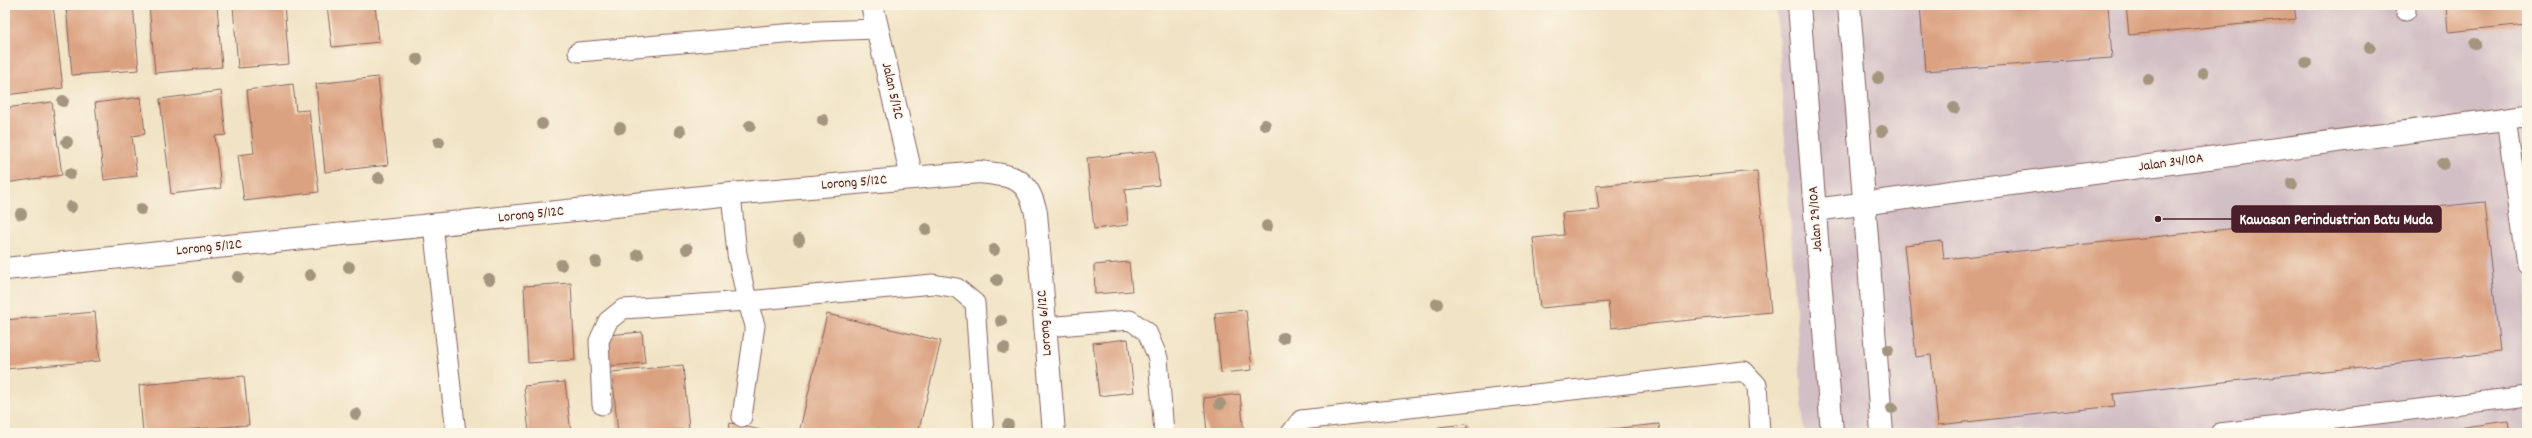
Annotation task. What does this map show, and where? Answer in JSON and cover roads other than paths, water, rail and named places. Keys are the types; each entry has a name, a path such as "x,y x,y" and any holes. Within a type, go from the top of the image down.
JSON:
{"street":[{"name":"Jalan 5/12C","path":"872,5 912,178"},
{"name":"Jalan 29/10A","path":"1799,5 1832,433"},
{"path":"1849,5 1882,433"},
{"name":"Jalan 34/10A","path":"1815,210 2527,116"},
{"name":"Lorong 5/12C","path":"5,269 731,194 980,172 1003,175 1021,181 1032,194 1036,213"},
{"name":"Lorong 6/12C","path":"1036,213 1054,433"}],"lane":[{"path":"578,52 820,31 877,29"},
{"path":"2506,119 2527,264"},
{"path":"731,194 737,254 755,325 742,417"},
{"path":"433,225 456,433"},
{"path":"602,405 599,341 608,321 623,309 748,301 933,284 957,288 975,302 984,433"},
{"path":"1046,327 1130,320 1147,332 1158,358 1164,433"},
{"path":"1291,433 1301,420 1744,371 1757,385 1760,433"},
{"path":"2220,433 2527,396"}],"place":[{"name":"Kawasan Perindustrian Batu Muda","path":"2158,219"}]}
